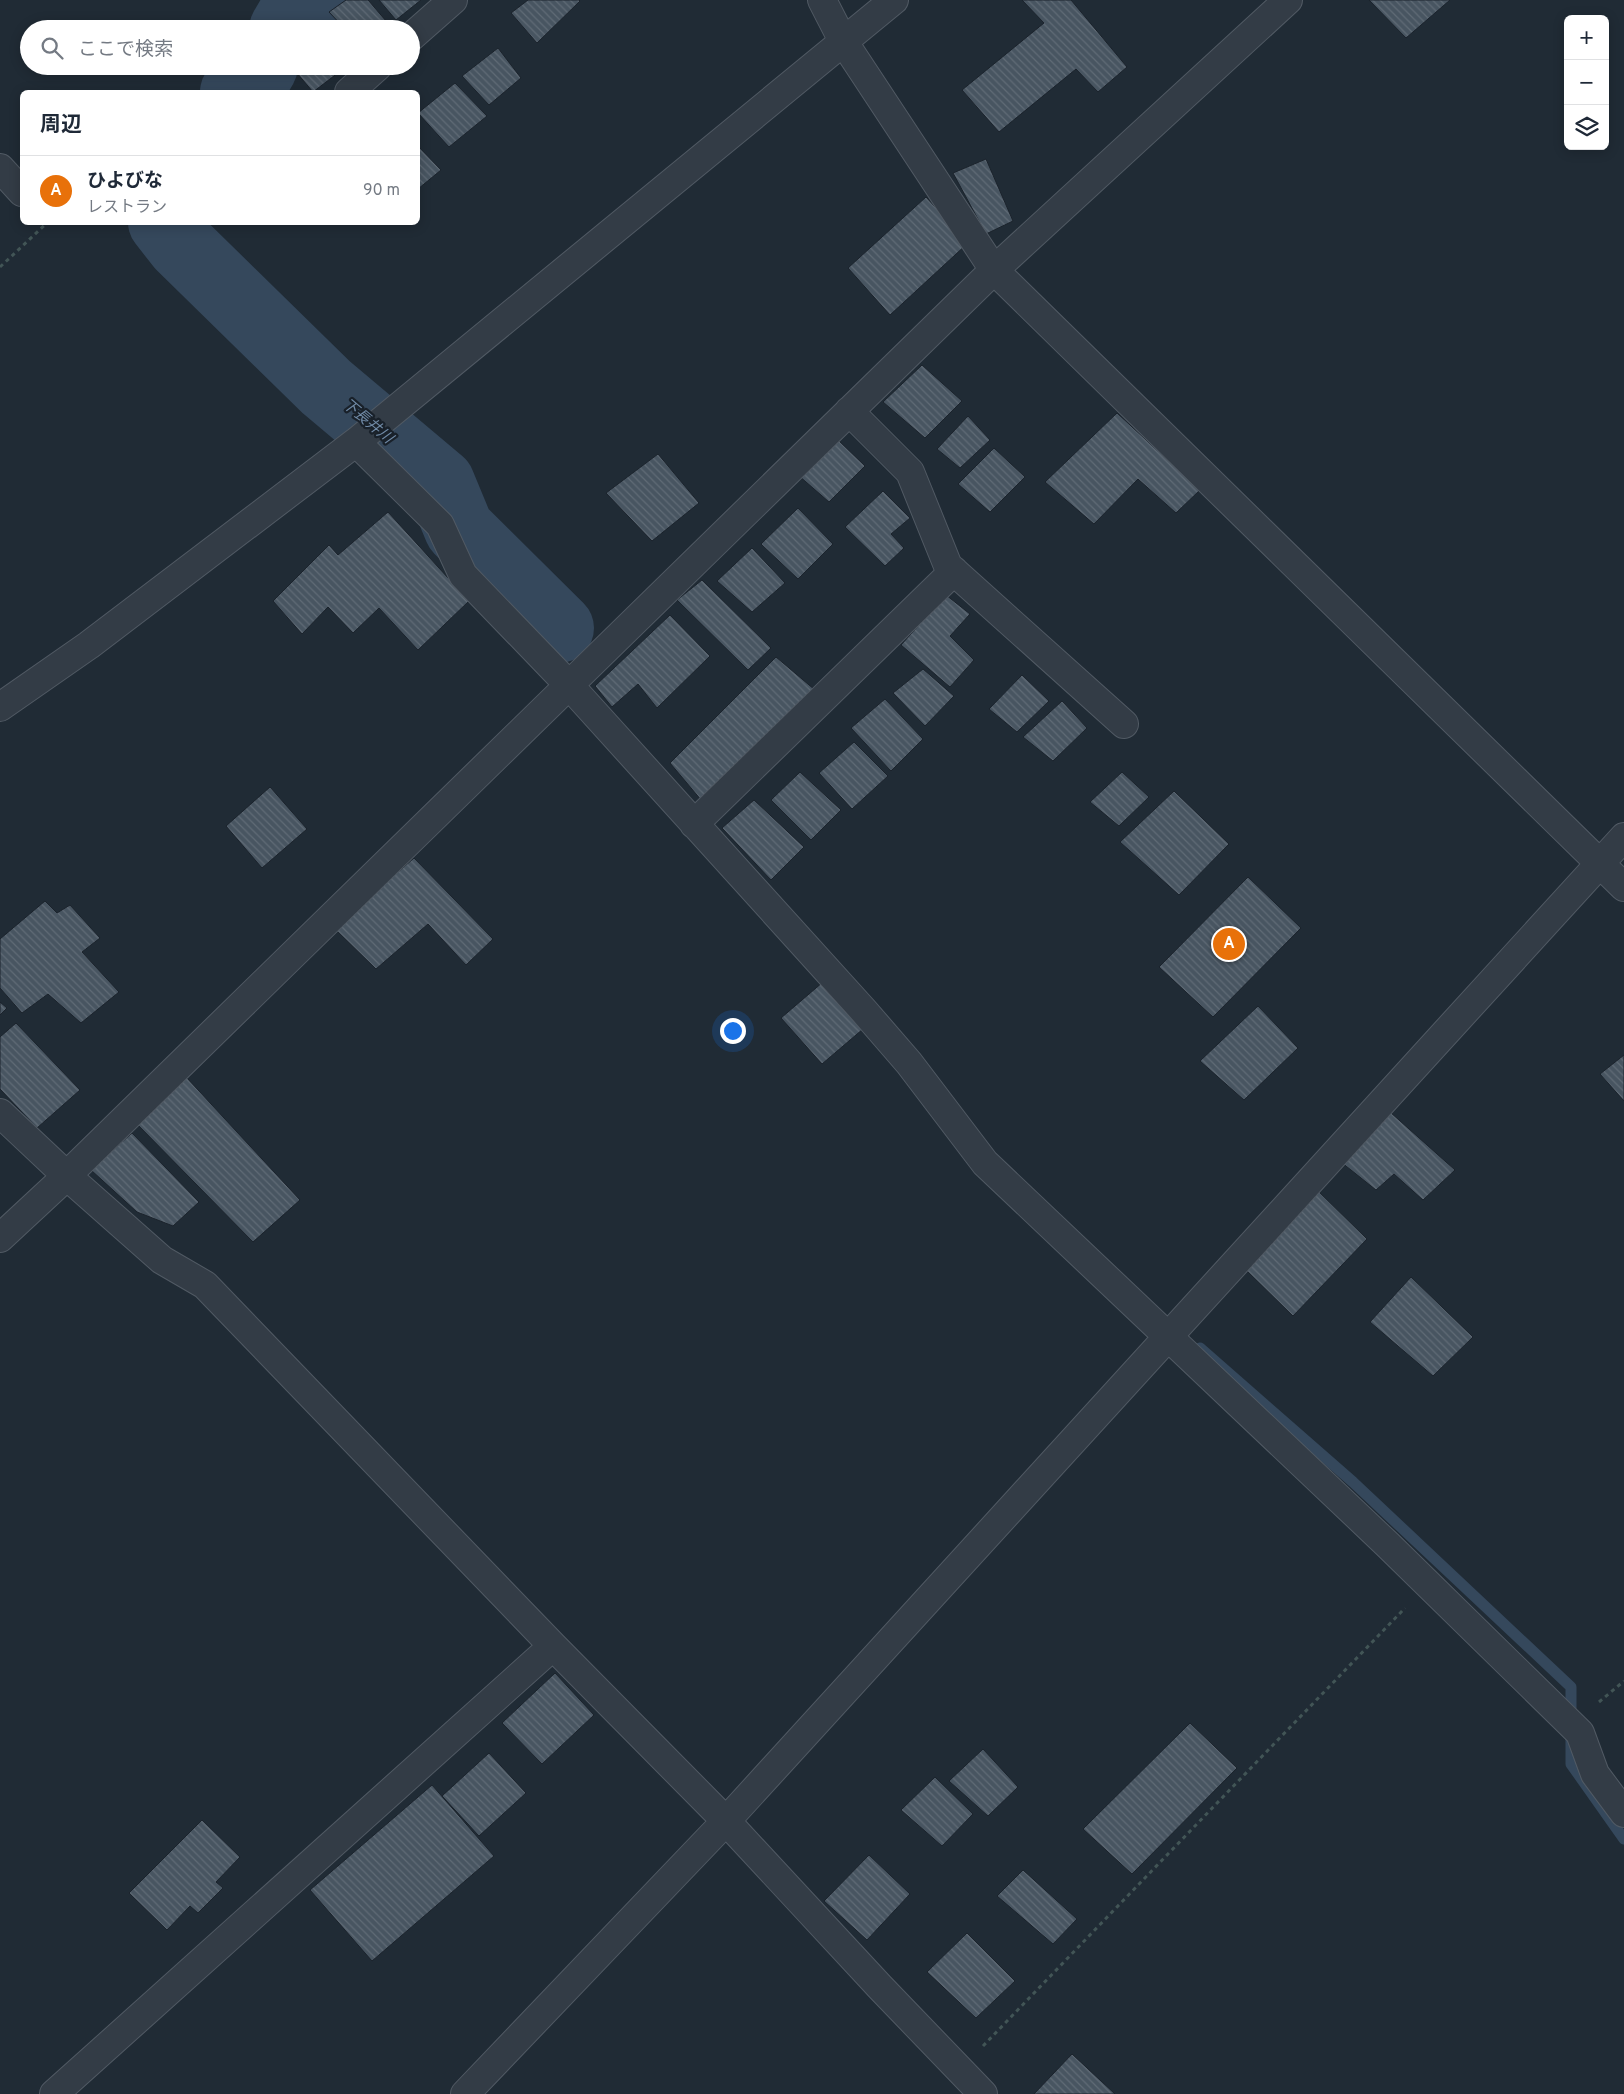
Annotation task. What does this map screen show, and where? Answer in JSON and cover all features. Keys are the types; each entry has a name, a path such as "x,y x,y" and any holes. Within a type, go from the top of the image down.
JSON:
{"street":[{"path":"420,29 452,0"},
{"path":"822,0 843,41 994,270 1624,888"},
{"path":"0,707 88,645 356,442 894,0"},
{"path":"0,1238 67,1176 994,270 1288,0"},
{"path":"351,90 368,75"},
{"path":"0,168 20,190"},
{"path":"849,411 910,472 948,566 1124,724"},
{"path":"356,442 440,525 463,575 569,685 909,1063 985,1163 1428,1584 1580,1734 1595,1774 1624,1813"},
{"path":"694,824 954,571"},
{"path":"465,2094 726,1821 1624,836"},
{"path":"0,1113 67,1176 162,1260 205,1285 553,1646 726,1821 983,2094"},
{"path":"54,2094 553,1646"}],"path":[{"path":"0,267 45,225"},
{"path":"960,2070 1428,1584"}],"building":[{"path":"346,0 368,0 385,20 337,20 329,12"},
{"path":"379,0 421,0 396,20"},
{"path":"528,0 580,1 537,43 511,13"},
{"path":"1022,0 1071,0 1127,67 1098,92 1076,69 999,132 962,90 1044,23"},
{"path":"1369,0 1450,0 1406,38"},
{"path":"498,48 521,78 489,105 462,76"},
{"path":"299,75 335,75 316,90 311,90"},
{"path":"455,83 487,116 449,147 420,115 420,111"},
{"path":"420,148 441,170 420,187"},
{"path":"986,159 1013,221 986,234 953,173"},
{"path":"926,197 968,243 890,315 848,268"},
{"path":"922,365 962,401 925,438 883,402"},
{"path":"1117,413 1200,490 1176,513 1138,479 1094,524 1045,482"},
{"path":"968,416 990,440 960,468 937,449"},
{"path":"837,439 865,466 829,502 798,475"},
{"path":"994,448 1025,477 990,512 958,484"},
{"path":"658,454 699,503 652,541 606,493"},
{"path":"883,491 910,518 891,534 904,548 885,566 845,527"},
{"path":"798,508 833,544 798,579 761,544"},
{"path":"388,512 469,601 418,650 379,608 353,633 328,607 302,634 273,601 329,545 338,555"},
{"path":"752,548 785,583 752,612 717,581"},
{"path":"702,580 771,648 748,670 677,600"},
{"path":"946,595 970,614 950,636 974,660 950,687 901,645"},
{"path":"670,615 710,656 657,708 638,684 612,707 595,686"},
{"path":"776,657 815,690 702,801 670,763"},
{"path":"923,669 954,696 925,726 893,693"},
{"path":"1022,675 1049,701 1017,732 989,709"},
{"path":"885,699 923,739 891,771 851,728"},
{"path":"1062,701 1087,728 1053,761 1023,737"},
{"path":"854,742 888,776 852,809 819,773"},
{"path":"800,772 841,810 811,840 771,800"},
{"path":"1122,772 1149,797 1119,826 1090,802"},
{"path":"270,787 307,829 262,868 226,826"},
{"path":"1174,791 1229,844 1179,895 1120,842"},
{"path":"754,800 804,847 771,880 722,828"},
{"path":"414,858 493,939 466,965 428,924 376,969 334,928"},
{"path":"1248,877 1301,928 1213,1017 1159,967"},
{"path":"45,901 57,913 70,905 100,938 82,952 119,992 81,1023 48,994 22,1013 0,988 0,939"},
{"path":"823,982 863,1029 822,1064 781,1018"},
{"path":"0,1002 7,1008 0,1015"},
{"path":"1258,1006 1298,1048 1244,1100 1200,1061"},
{"path":"16,1023 80,1090 37,1128 0,1089 0,1037"},
{"path":"1624,1055 1624,1101 1600,1074"},
{"path":"186,1077 300,1200 253,1242 135,1122"},
{"path":"1390,1112 1455,1170 1423,1200 1394,1174 1376,1190 1341,1162"},
{"path":"132,1133 199,1202 173,1226 137,1212 91,1170"},
{"path":"1316,1189 1367,1239 1293,1316 1243,1267"},
{"path":"1411,1277 1473,1337 1433,1376 1370,1322"},
{"path":"555,1673 594,1715 542,1764 502,1723"},
{"path":"1190,1723 1237,1768 1132,1874 1083,1829"},
{"path":"983,1749 1018,1787 988,1816 949,1781"},
{"path":"489,1753 526,1793 479,1836 442,1796"},
{"path":"935,1777 973,1814 942,1846 901,1810"},
{"path":"432,1785 494,1856 372,1961 310,1890"},
{"path":"202,1820 240,1857 216,1882 223,1888 198,1913 190,1906 167,1930 129,1893"},
{"path":"869,1855 910,1894 867,1940 824,1901"},
{"path":"1023,1870 1077,1919 1053,1944 997,1896"},
{"path":"967,1933 1015,1981 976,2018 927,1972"},
{"path":"1072,2054 1115,2094 1034,2094"}],"waterway":[{"name":"下長井川","path":"289,20 294,12 310,0"},
{"name":"下長井川","path":"238,90 258,75"},
{"name":"下長井川","path":"165,225 181,245 326,387 440,483 459,529 559,628"},
{"path":"1200,1348 1353,1482 1571,1687 1571,1719"},
{"path":"1571,1735 1571,1764 1624,1839"}],"place":[{"name":"ひよびな","path":"1229,944"}]}
